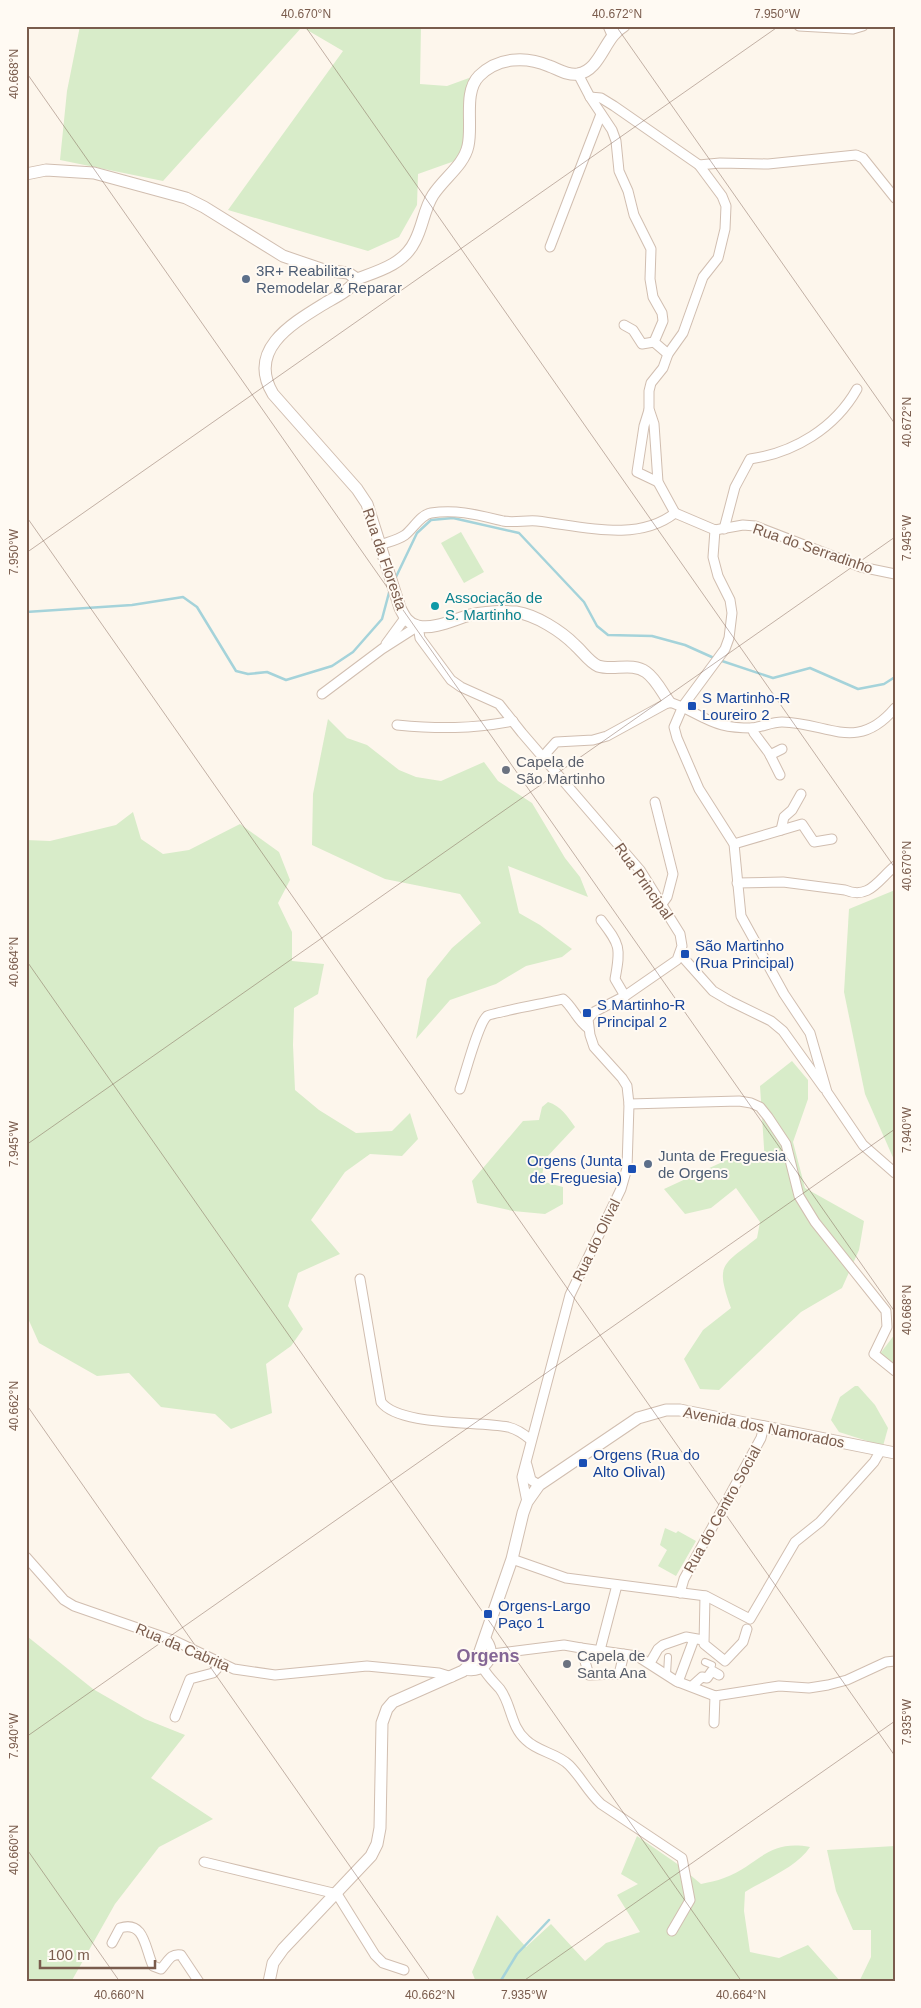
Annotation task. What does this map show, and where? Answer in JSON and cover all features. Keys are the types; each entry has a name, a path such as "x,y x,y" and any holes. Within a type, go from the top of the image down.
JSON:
{"street":[{"path":"26,174 46,170 94,173 186,198 204,207 283,256 324,270 348,273 357,279 390,267 408,252 415,241 426,208 434,194 463,158 468,147 471,94 480,74 490,67 510,60 524,59 539,61 570,74 578,74 594,64 610,31 624,26"},
{"path":"799,26 853,29 863,26"},
{"path":"578,74 590,97 612,130 616,141 619,171 628,190 634,215 651,249 650,279 653,297 662,313 663,321 654,342"},
{"path":"590,97 601,98 614,106 699,166 722,196 726,206 725,229 718,258 703,278 682,333 648,391 649,409 654,424 658,482 675,513 720,530"},
{"path":"550,247 601,114"},
{"path":"699,166 720,163 768,164 856,155 863,158 895,198"},
{"name":"Rua da Floresta","path":"357,279 348,290 297,320 283,333 272,346 264,368 265,381 273,394 357,489 367,504 394,590 406,618 418,626 427,627 472,615 495,612 516,612 529,615 574,643 595,665 638,668 645,671 652,676 669,702"},
{"path":"624,325 633,330 642,344 654,342"},
{"path":"654,342 668,354"},
{"path":"827,1092 810,1034 784,994 741,916 734,844 698,788 674,727 682,706 720,655 729,638 732,613 730,600 718,576 713,557 735,487 750,459 790,449 810,439 849,404 857,389"},
{"path":"649,409 644,426 637,472 658,482"},
{"path":"380,545 404,536 426,514 433,513 464,512 505,521 534,521 614,531 637,529 663,522 675,513"},
{"name":"Rua do Serradinho","path":"720,530 743,525 755,526 861,567 895,574"},
{"path":"382,648 406,618"},
{"path":"322,694 382,648 418,626"},
{"name":"Rua Principal","path":"418,626 420,638 451,680 461,687 499,704 629,857 662,904 681,938 680,954"},
{"path":"548,763 547,752 556,742 593,740 606,736 669,702 682,706 721,725 752,728 780,722 805,724 838,734 852,734 875,727 895,708"},
{"path":"397,725 434,729 478,728 513,721"},
{"path":"752,728 754,734 770,755 780,775"},
{"path":"770,755 782,749"},
{"path":"781,830 784,817 792,810 801,794"},
{"path":"655,802 673,874 667,897 662,904"},
{"path":"734,844 802,824 814,842 832,839"},
{"path":"737,883 783,882 845,890 854,894 866,893 895,866"},
{"path":"601,920 619,947 620,954 615,979 625,996"},
{"path":"588,1028 588,1019 594,1012 625,996 677,960 680,954 713,991 771,1021 783,1031 863,1145 895,1174"},
{"name":"Rua do Olival","path":"460,1089 482,1022 492,1013 563,999 568,1003 580,1022 588,1028 594,1047 627,1086 629,1104 626,1171 621,1188 570,1295 522,1477 527,1502"},
{"path":"629,1104 739,1101 751,1103 760,1108 786,1144 799,1196 815,1222 886,1311 887,1327 874,1354 895,1371"},
{"path":"360,1279 381,1402 386,1408 404,1417 509,1427 531,1440"},
{"name":"Avenida dos Namorados","path":"269,1982 273,1963 283,1950 359,1871 378,1844 382,1723 386,1709 401,1696 466,1670 478,1657 512,1559 527,1502 540,1485 638,1418 666,1410 700,1413 881,1450 894,1451"},
{"name":"Rua do Centro Social","path":"680,1593 684,1579 761,1438 764,1426"},
{"path":"512,1559 566,1578 705,1596 750,1619 795,1542 820,1522 874,1462 881,1450"},
{"path":"526,1460 531,1480 540,1485"},
{"name":"Rua da Cabrita","path":"26,1557 64,1600 74,1606 198,1650 221,1664 234,1669 275,1675 366,1666 439,1673 452,1677"},
{"path":"600,1650 617,1585"},
{"path":"678,1682 699,1639 705,1596"},
{"path":"650,1663 660,1647 686,1637 699,1639 725,1661 739,1648 747,1628"},
{"path":"466,1670 472,1671 484,1668 488,1664 492,1654 489,1642 485,1638"},
{"path":"492,1654 564,1645 637,1656 678,1682 715,1696 779,1686 809,1688 828,1685 846,1680 891,1661"},
{"path":"581,1648 589,1675 618,1674 624,1654"},
{"path":"692,1686 702,1677 707,1678 718,1655"},
{"path":"667,1674 668,1657"},
{"path":"175,1718 190,1679 207,1676 221,1664"},
{"path":"484,1668 490,1680 500,1689 512,1723 527,1742 561,1759 569,1765 591,1795 601,1804 682,1858 690,1900 672,1931"},
{"path":"714,1723 715,1696"},
{"path":"204,1862 337,1894 374,1955 383,1963 404,1970"},
{"path":"112,1943 120,1928 134,1927 143,1937 153,1966 161,1969 171,1956 181,1955 199,1982"}],"green space":[{"path":"80,26 421,26 420,84 447,86 480,74 477,78 463,158 418,174 417,205 399,237 368,251 228,210 343,51 302,27 163,181 60,160 67,91"},
{"path":"461,532 484,572 464,583 441,543"},
{"path":"328,719 347,738 367,745 399,770 416,777 441,781 484,762 498,781 532,803 565,858 580,877 588,897 508,866 519,913 540,925 572,949 562,957 526,966 496,984 450,1000 416,1039 427,979 452,948 481,923 460,894 385,879 312,845 313,794"},
{"path":"133,812 141,839 163,854 189,850 240,824 279,852 290,880 278,903 292,932 292,961 324,964 318,994 294,1008 295,1090 319,1110 356,1133 392,1131 410,1113 418,1139 402,1156 370,1154 345,1172 311,1220 340,1254 298,1273 288,1306 303,1329 291,1346 266,1364 272,1413 231,1429 215,1414 161,1407 129,1373 97,1376 39,1343 26,1314 26,840 50,841 116,825"},
{"path":"895,890 895,1162 865,1094 844,992 849,909"},
{"path":"792,1061 808,1080 808,1099 793,1142 805,1188 864,1221 859,1250 842,1288 801,1312 719,1390 700,1389 684,1359 703,1330 731,1308 723,1282 725,1267 736,1254 757,1238 760,1222 736,1188 711,1208 685,1214 664,1189 731,1158 765,1163 760,1086"},
{"path":"548,1102 560,1109 575,1127 545,1159 541,1181 563,1187 563,1204 545,1214 513,1211 477,1203 472,1181 523,1121 539,1120 542,1107"},
{"path":"895,1334 895,1366 879,1355"},
{"path":"855,1386 858,1386 875,1405 888,1428 883,1446 839,1432 831,1420 840,1397"},
{"path":"665,1528 676,1533 678,1531 696,1541 676,1576 658,1566 667,1550 660,1545"},
{"path":"26,1632 28,1637 93,1689 145,1719 185,1735 151,1778 213,1819 159,1847 115,1904 71,1982 26,1982"},
{"path":"637,1836 676,1863 701,1884 736,1873 773,1850 795,1846 810,1847 789,1867 745,1892 744,1911 750,1952 779,1958 808,1945 841,1982 476,1982 472,1972 497,1915 526,1947 551,1924 585,1961 606,1943 640,1932 617,1895 638,1884 621,1874"},
{"path":"895,1846 895,1982 859,1982 871,1957 871,1930 853,1930 836,1891 827,1850"}],"waterway":[{"path":"395,579 417,533 431,520 453,518 519,533 584,602 597,626 608,635 652,636 685,645 714,658"},
{"path":"26,612 132,605 183,597 197,607 236,671 248,674 267,672 286,680 332,666 353,652 382,619 390,589"},
{"path":"719,660 773,678 810,668 858,689 884,684 895,677"},
{"path":"500,1982 517,1954 549,1920"}],"place":[{"name":"3R+ Reabilitar, Remodelar & Reparar","path":"246,279"},
{"name":"Associação de S. Martinho","path":"435,606"},
{"name":"S Martinho-R Loureiro 2","path":"692,706"},
{"name":"Capela de São Martinho","path":"506,770"},
{"name":"São Martinho (Rua Principal)","path":"685,954"},
{"name":"S Martinho-R Principal 2","path":"587,1013"},
{"name":"Junta de Freguesia de Orgens","path":"648,1164"},
{"name":"Orgens (Junta de Freguesia)","path":"632,1169"},
{"name":"Orgens (Rua do Alto Olival)","path":"583,1463"},
{"name":"Orgens-Largo Paço 1","path":"488,1614"},
{"name":"Capela de Santa Ana","path":"567,1664"}],"district":[{"name":"Orgens","path":"488,1656"}]}
